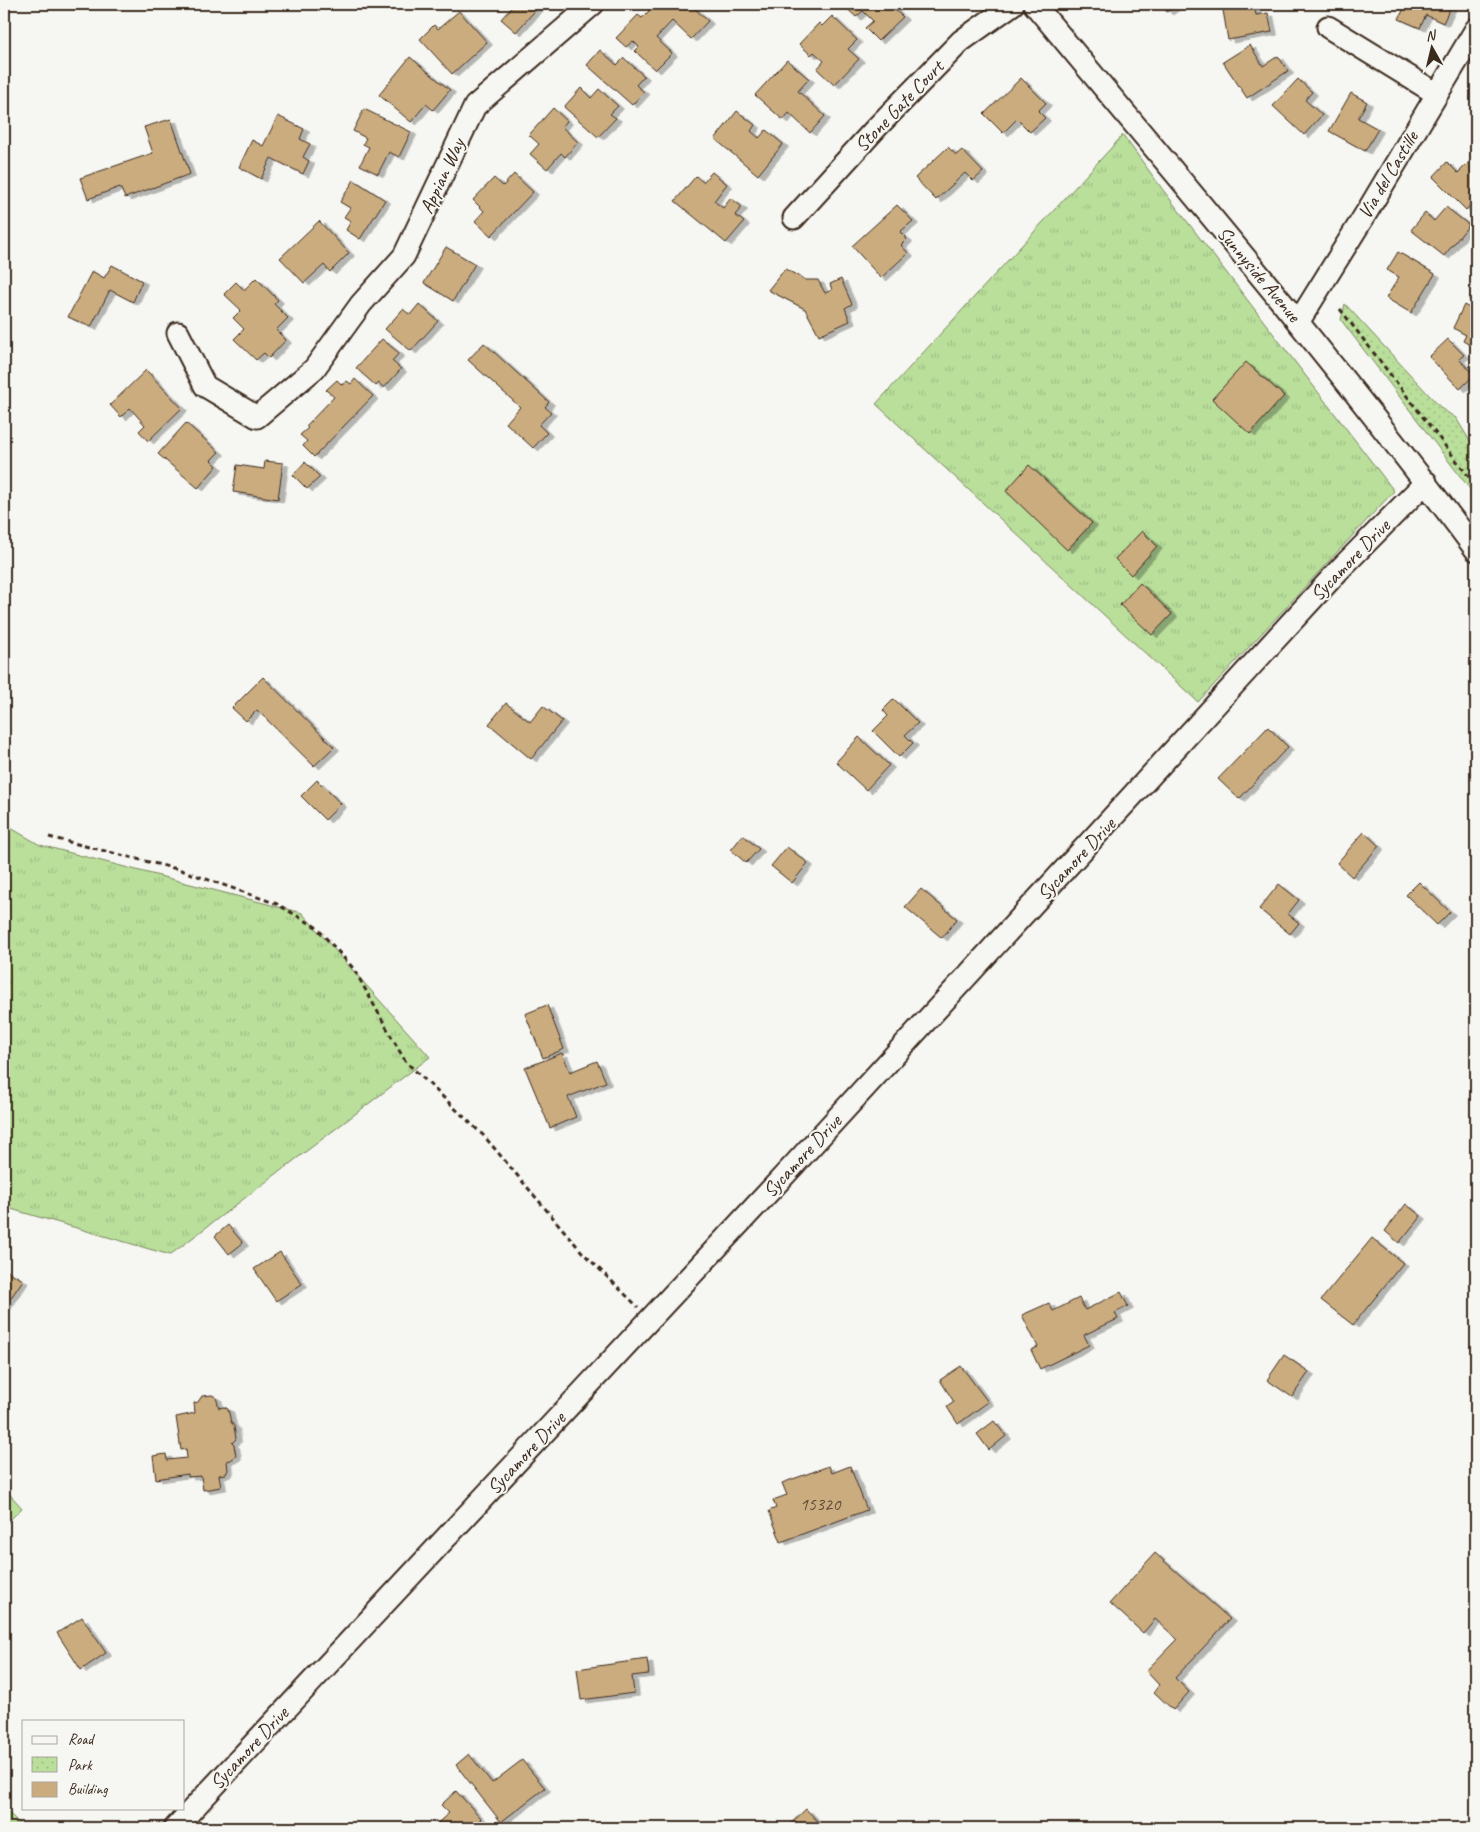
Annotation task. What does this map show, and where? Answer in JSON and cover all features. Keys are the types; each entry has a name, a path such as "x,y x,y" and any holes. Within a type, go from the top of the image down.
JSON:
{"street":[{"name":"Appian Way","path":"178,333 205,386 257,417 314,369 361,304 404,256 475,106 593,4"},
{"name":"Stone Gate Court","path":"794,218 876,128 961,41 1013,4"},
{"name":"Sunnyside Avenue","path":"1034,4 1299,321 1426,482 1476,550"},
{"path":"1328,27 1437,94"},
{"name":"Via del Castille","path":"1299,321 1368,210 1476,28"},
{"name":"Sycamore Drive","path":"175,1828 1065,871 1339,570 1426,482"}],"path":[{"path":"1340,309 1476,486"},
{"path":"49,837 181,870 277,904 316,927 354,968 405,1061 484,1136 582,1252 650,1319"}],"green space":[{"path":"1123,135 1394,491 1198,702 876,404"},
{"path":"1345,304 1442,409 1456,418 1470,441 1476,443 1476,497 1341,320"},
{"path":"4,824 40,845 302,913 430,1057 170,1255 4,1207"},
{"path":"4,1488 22,1508 4,1526"},
{"path":"4,1808 24,1828 4,1828"}],"building":[{"path":"507,4 541,4 516,32 501,19 511,8"},
{"path":"647,4 672,4 675,6 677,4 690,4 708,21 691,39 672,21 656,38 672,53 655,70 635,51 639,47 633,41 626,47 616,38 638,15 642,18 649,11 645,6"},
{"path":"842,4 899,4 894,9 903,17 878,41 865,28 873,21 863,11 856,17"},
{"path":"1161,4 1179,4 1167,12"},
{"path":"1222,4 1254,4 1256,15 1268,13 1272,32 1228,40"},
{"path":"1406,4 1452,4 1443,23 1426,15 1420,28 1399,19"},
{"path":"459,11 487,42 452,74 420,39 434,25 438,29"},
{"path":"832,16 857,40 848,49 859,59 834,85 817,69 824,61 814,52 811,55 799,44 819,23 822,26"},
{"path":"1250,45 1263,66 1278,56 1288,71 1247,98 1223,62"},
{"path":"600,50 617,65 624,58 644,76 636,85 644,92 632,105 587,65"},
{"path":"410,57 450,90 433,110 426,104 411,122 379,95"},
{"path":"787,60 809,79 798,91 825,116 810,133 789,113 783,120 755,95"},
{"path":"1021,78 1046,103 1038,111 1045,118 1030,132 1017,119 1003,133 984,114"},
{"path":"1298,79 1312,92 1305,100 1322,115 1304,135 1273,106"},
{"path":"581,88 591,98 599,89 618,106 610,114 616,118 598,137 564,107"},
{"path":"1351,93 1367,102 1358,118 1378,129 1365,151 1329,131"},
{"path":"553,108 567,121 562,127 578,142 565,157 561,153 547,169 530,154 539,144 529,135"},
{"path":"364,109 411,132 399,157 389,152 378,174 360,165 369,147 363,144 366,138 353,131"},
{"path":"737,111 755,125 751,131 759,138 766,130 783,144 758,175 715,139"},
{"path":"278,116 304,129 300,139 310,144 303,157 309,161 303,174 271,158 261,179 239,167 252,140 263,146"},
{"path":"171,119 190,174 125,198 120,187 88,199 80,178 153,153 144,127"},
{"path":"948,147 956,155 962,150 983,172 973,181 965,173 936,200 915,178"},
{"path":"1474,157 1476,159 1476,199 1466,210 1433,177 1447,162 1458,173"},
{"path":"712,172 727,184 714,201 723,208 731,198 742,207 735,215 744,222 726,243 675,201 696,176 703,182"},
{"path":"514,174 533,192 491,236 475,221 484,211 473,200 494,178 503,186"},
{"path":"354,180 385,200 360,239 346,230 351,221 344,217 350,208 340,202"},
{"path":"897,205 913,221 900,232 907,239 901,245 908,253 881,278 852,246"},
{"path":"1446,207 1469,225 1444,256 1411,230 1425,213 1434,221"},
{"path":"319,221 349,253 330,272 324,265 304,283 280,258"},
{"path":"446,247 475,264 453,301 424,283"},
{"path":"1398,252 1435,274 1411,313 1386,298 1399,277 1387,270"},
{"path":"112,265 142,281 133,302 110,290 91,327 68,317 92,271 104,278"},
{"path":"785,269 806,280 818,280 825,293 832,290 830,284 841,279 852,304 845,308 850,321 819,335 805,309 768,290"},
{"path":"256,278 278,300 274,304 288,318 276,330 286,340 269,358 264,353 256,360 234,339 244,329 233,318 241,310 224,294 236,282 244,290"},
{"path":"1476,284 1476,304 1469,300"},
{"path":"419,304 438,321 411,351 385,329 403,309 410,315"},
{"path":"1464,305 1476,312 1476,348 1463,341 1466,335 1453,328"},
{"path":"382,339 399,353 392,361 401,369 384,388 379,383 376,386 356,368"},
{"path":"1448,339 1464,355 1459,359 1474,375 1460,389 1429,357"},
{"path":"484,343 549,402 545,407 551,412 539,425 547,433 533,448 506,423 520,407 468,360"},
{"path":"1246,362 1284,396 1250,434 1212,399"},
{"path":"146,370 182,408 148,441 139,431 145,425 130,408 121,417 110,405"},
{"path":"355,379 373,396 314,457 303,446 307,441 300,435 308,428 306,426 334,397 326,390 337,380 342,385 347,381 351,384"},
{"path":"186,423 219,452 211,460 217,466 198,488 158,454"},
{"path":"265,461 283,463 278,499 233,492 237,465 264,469"},
{"path":"305,462 320,477 307,489 293,475"},
{"path":"1029,465 1092,523 1067,550 1006,491"},
{"path":"1142,531 1157,546 1131,575 1115,559"},
{"path":"1140,583 1172,614 1152,635 1120,605"},
{"path":"263,677 334,747 314,766 257,710 246,721 232,708"},
{"path":"894,699 918,723 905,735 913,743 899,757 873,731 888,716 883,710"},
{"path":"506,703 530,722 543,706 562,721 531,759 489,724"},
{"path":"1268,727 1288,747 1239,799 1218,779"},
{"path":"859,737 889,765 866,790 836,762"},
{"path":"317,780 341,804 325,820 301,796"},
{"path":"1364,832 1379,846 1352,877 1337,863"},
{"path":"743,835 759,849 746,863 731,850"},
{"path":"787,847 808,863 792,883 771,866"},
{"path":"1419,882 1450,912 1437,925 1406,895"},
{"path":"1279,884 1299,900 1288,914 1299,923 1290,934 1259,909"},
{"path":"921,889 957,919 942,938 905,907"},
{"path":"547,1005 564,1049 543,1058 525,1014"},
{"path":"562,1053 570,1072 597,1061 606,1082 568,1097 576,1117 550,1128 525,1068"},
{"path":"1406,1204 1421,1216 1399,1243 1385,1231"},
{"path":"228,1225 243,1243 229,1254 215,1236"},
{"path":"1372,1238 1403,1263 1353,1325 1321,1300"},
{"path":"280,1252 302,1284 276,1301 254,1269"},
{"path":"4,1269 23,1280 4,1308"},
{"path":"1121,1292 1128,1306 1115,1313 1118,1319 1084,1335 1089,1345 1040,1369 1031,1350 1038,1347 1022,1315 1049,1303 1053,1311 1079,1298 1085,1310"},
{"path":"1284,1355 1309,1372 1292,1397 1267,1380"},
{"path":"961,1366 988,1402 958,1424 947,1407 954,1402 940,1380"},
{"path":"212,1395 216,1397 219,1408 224,1407 228,1409 236,1439 232,1443 236,1456 227,1461 228,1470 226,1474 219,1475 221,1487 203,1490 201,1476 188,1477 188,1474 156,1479 153,1456 166,1454 167,1460 187,1458 186,1449 181,1450 176,1417 195,1413 194,1403 198,1402 202,1396"},
{"path":"994,1421 1006,1436 989,1450 977,1434"},
{"path":"829,1466 832,1473 850,1466 867,1510 781,1542 769,1511 776,1508 773,1500 787,1495 782,1483"},
{"path":"1155,1553 1230,1619 1175,1678 1189,1692 1173,1710 1154,1692 1159,1685 1146,1671 1177,1639 1155,1619 1143,1633 1110,1603"},
{"path":"82,1617 106,1653 81,1670 57,1633"},
{"path":"647,1659 649,1674 632,1676 634,1693 581,1700 577,1669"},
{"path":"469,1754 492,1783 522,1760 545,1788 501,1822 456,1765"},
{"path":"456,1791 482,1819 472,1828 432,1828 449,1813 441,1805"},
{"path":"806,1809 824,1828 786,1828"}]}
